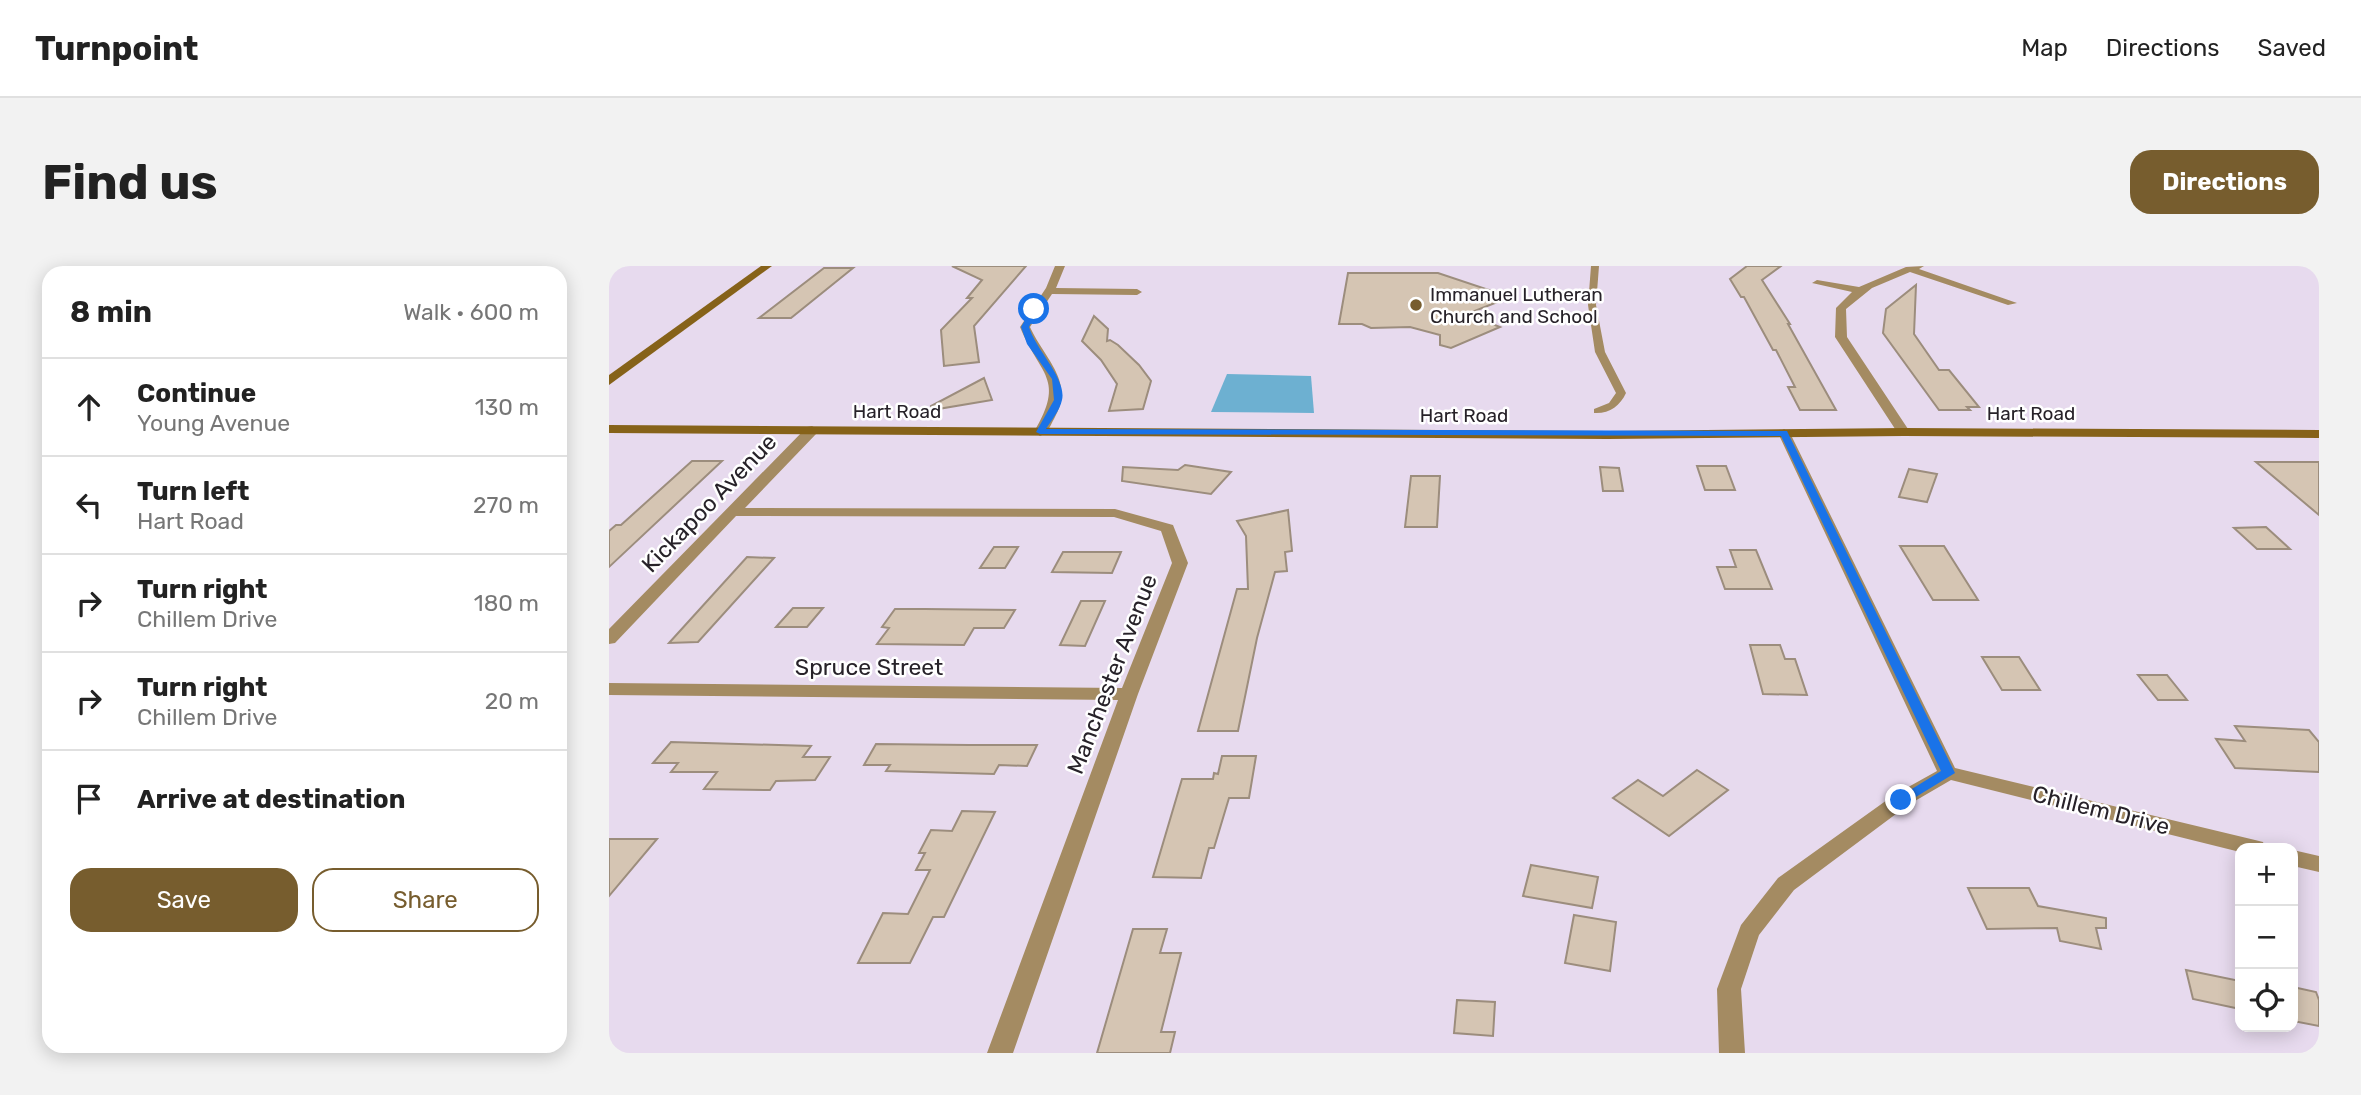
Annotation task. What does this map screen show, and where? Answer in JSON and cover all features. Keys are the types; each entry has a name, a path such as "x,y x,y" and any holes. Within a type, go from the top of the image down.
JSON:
{"street":[{"path":"609,381 767,266"},
{"path":"1040,432 1058,400 1056,379 1031,344 1025,327 1056,281 1060,266"},
{"path":"1904,432 1841,337 1842,308 1857,290 1885,276 1914,268 2012,303"},
{"path":"1817,283 1857,290"},
{"path":"1047,291 1137,292"},
{"name":"Hart Road","path":"609,429 1594,435 1904,432 2319,434"},
{"name":"Kickapoo Avenue","path":"609,639 812,430"},
{"path":"1732,1053 1729,989 1749,931 1786,884 1901,800 1948,773 1784,433"},
{"name":"Manchester Avenue","path":"732,512 1115,513 1168,527 1180,563 1129,694 1000,1053"},
{"name":"Spruce Street","path":"609,689 1129,694"},
{"name":"Chillem Drive","path":"1948,773 2235,843"},
{"path":"2298,859 2319,864"}],"lane":[{"path":"1595,266 1591,305 1600,352 1621,393 1613,407 1598,411"}],"water":[{"path":"1227,374 1311,376 1314,413 1211,412"}],"building":[{"path":"952,266 1026,266 974,326 979,362 944,366 941,330 972,298 967,298 982,280"},
{"path":"1747,266 1781,266 1762,280 1790,324 1836,410 1800,410 1788,387 1795,387 1776,350 1773,350 1744,297 1741,297 1730,279"},
{"path":"824,268 853,268 791,318 759,318"},
{"name":"Immanuel Lutheran Church and School","path":"1348,273 1438,273 1510,297 1467,314 1500,327 1451,348 1440,345 1440,335 1410,327 1371,328 1362,324 1339,324"},
{"path":"1916,285 1914,334 1939,370 1949,370 1979,407 1967,407 1970,410 1939,410 1883,333 1886,309"},
{"path":"1094,316 1108,329 1107,341 1118,345 1151,381 1143,409 1109,411 1117,384 1101,360 1082,341"},
{"path":"984,378 992,400 932,410 931,406"},
{"path":"692,461 722,461 609,567 609,531 616,525 621,525"},
{"path":"2256,462 2319,462 2319,515"},
{"path":"1185,465 1231,472 1211,494 1122,481 1123,467 1178,470"},
{"path":"1697,466 1726,466 1735,490 1705,490"},
{"path":"1600,467 1619,468 1623,491 1603,491"},
{"path":"1909,469 1937,474 1927,502 1899,497"},
{"path":"1411,476 1440,476 1437,527 1405,527"},
{"path":"1288,510 1292,551 1285,552 1287,571 1275,572 1257,638 1238,731 1198,731 1237,589 1248,589 1246,536 1237,521"},
{"path":"2266,527 2290,549 2257,549 2234,528"},
{"path":"1900,546 1944,546 1978,600 1933,600"},
{"path":"994,547 1018,547 1005,568 980,568"},
{"path":"1730,550 1756,550 1772,589 1725,589 1717,567 1736,567"},
{"path":"1063,552 1121,552 1112,573 1052,572"},
{"path":"747,557 774,558 698,642 669,643"},
{"path":"1081,601 1105,601 1085,646 1060,645"},
{"path":"793,608 823,608 807,627 776,627"},
{"path":"895,609 1015,610 1004,628 974,628 964,645 877,644 889,628 882,627"},
{"path":"1750,645 1780,645 1785,659 1795,659 1807,695 1763,694"},
{"path":"1982,657 2019,657 2040,690 2002,690"},
{"path":"2138,675 2167,675 2187,700 2158,700"},
{"path":"2235,726 2309,730 2319,742 2319,772 2235,768 2216,739 2245,741"},
{"path":"671,742 811,746 803,757 830,757 815,780 776,781 770,790 704,789 717,772 671,772 678,763 653,763"},
{"path":"876,744 1037,745 1027,766 999,765 994,774 886,771 890,765 864,765"},
{"path":"1222,756 1256,756 1249,798 1229,798 1214,848 1209,848 1201,878 1153,877 1182,779 1213,779 1214,773 1218,774"},
{"path":"1697,770 1728,790 1669,836 1613,798 1638,780 1663,796"},
{"path":"962,811 995,812 944,917 933,917 910,963 858,963 883,913 908,914 930,870 916,870 925,853 919,853 931,830 952,831"},
{"path":"609,839 657,839 609,896"},
{"path":"1531,865 1598,877 1592,908 1523,896"},
{"path":"1968,888 2029,888 2038,906 2106,918 2106,928 2096,928 2101,949 2060,941 2057,928 1987,929"},
{"path":"1574,915 1616,922 1610,971 1565,963"},
{"path":"1133,929 1167,929 1160,953 1181,953 1161,1032 1175,1032 1170,1053 1097,1053"},
{"path":"2186,970 2235,980 2235,1008 2193,999"},
{"path":"2298,988 2316,992 2319,1000 2319,1026 2298,1022"},
{"path":"1457,1000 1495,1002 1493,1036 1454,1033"}],"place":[{"name":"Immanuel Lutheran Church and School","path":"1416,305"}],"route":[{"path":"1034,309 1025,327 1031,344 1056,379 1058,400 1040,432 1608,435 1784,433 1948,773 1901,800"}]}
